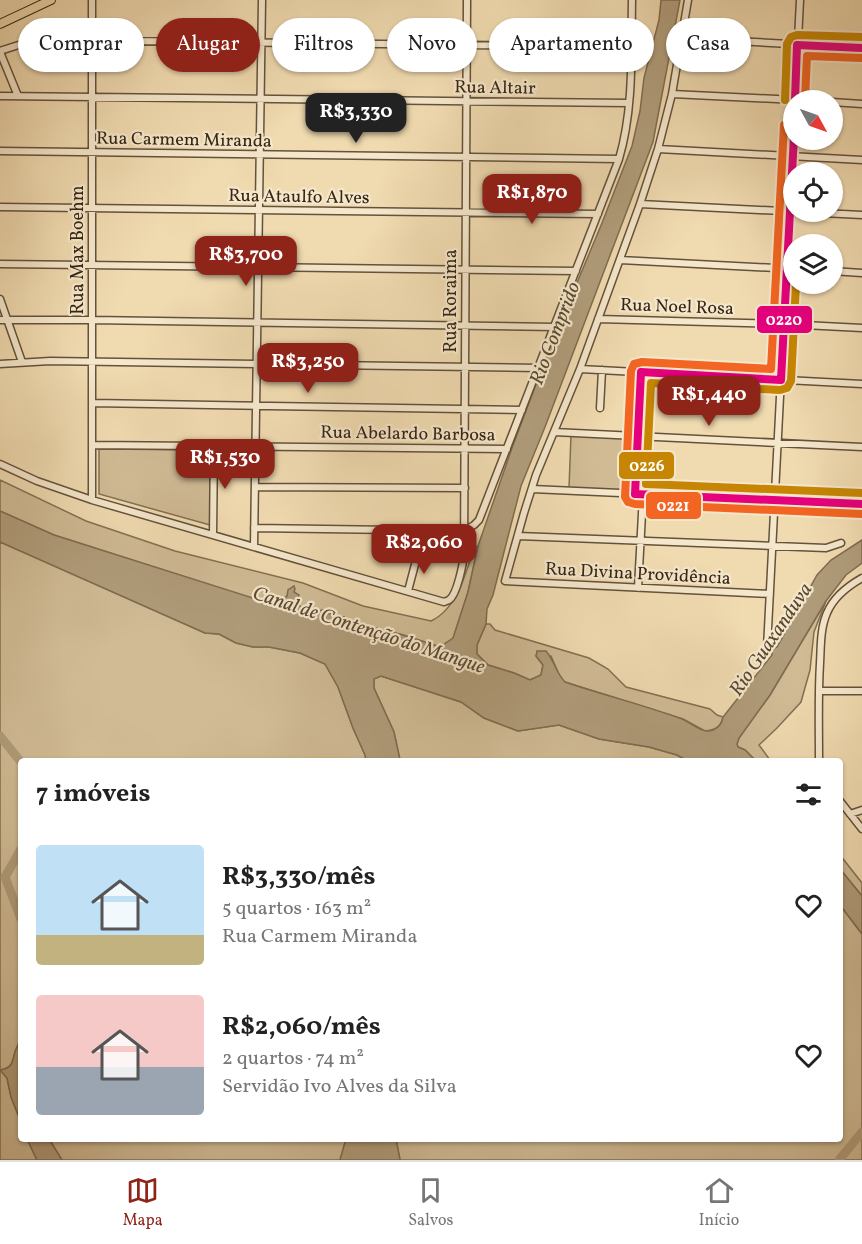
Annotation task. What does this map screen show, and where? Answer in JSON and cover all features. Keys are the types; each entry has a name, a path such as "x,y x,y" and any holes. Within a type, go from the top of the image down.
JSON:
{"main road":[{"path":"0,24 51,0"}],"street":[{"name":"Rua Max Boehm","path":"92,0 92,18"},
{"path":"254,547 262,0"},
{"name":"Rua Roraima","path":"467,0 467,18"},
{"path":"632,0 632,18"},
{"path":"685,18 688,0"},
{"path":"796,90 800,0"},
{"path":"144,41 387,44"},
{"path":"751,43 862,48"},
{"path":"18,45 0,52 18,96"},
{"name":"Rua Max Boehm","path":"92,72 92,500"},
{"name":"Rua Roraima","path":"408,591 444,602 449,600 453,595 464,554 467,72"},
{"path":"254,528 464,531 474,525 480,517 507,449 619,159 625,136 630,72"},
{"path":"676,72 658,149 640,204 580,369 539,467 518,536 825,548 841,543"},
{"path":"672,94 783,99"},
{"name":"Rua Altair","path":"0,96 629,103"},
{"path":"843,103 862,104"},
{"path":"658,149 862,160"},
{"path":"792,150 792,162"},
{"name":"Rua Carmem Miranda","path":"0,151 619,159"},
{"path":"640,204 783,212"},
{"name":"Rua Ataulfo Alves","path":"0,207 598,214"},
{"path":"843,214 862,215"},
{"path":"620,260 783,269"},
{"path":"0,264 576,271"},
{"path":"843,272 862,273"},
{"path":"767,648 787,294"},
{"path":"0,300 4,320 22,362"},
{"name":"Rua Noel Rosa","path":"598,319 862,328"},
{"path":"4,320 555,327"},
{"path":"0,364 92,362 539,368"},
{"path":"580,369 862,384"},
{"path":"600,408 602,370"},
{"path":"638,588 640,541 638,436 641,372"},
{"path":"92,403 522,410"},
{"path":"554,432 862,447"},
{"name":"Rua Abelardo Barbosa","path":"92,445 507,449"},
{"path":"213,446 213,535"},
{"path":"0,464 46,484 92,500 408,591 418,553"},
{"path":"255,487 465,489"},
{"path":"532,489 862,504"},
{"name":"Rua Divina Providência","path":"518,536 505,581 770,594"},
{"path":"819,758 819,691 822,631 826,614 843,591 862,578"},
{"path":"819,691 862,691"},
{"path":"843,805 862,830"},
{"path":"850,814 862,810"}],"shaded area":[{"path":"571,435 634,438 632,491 569,488"},
{"path":"99,449 210,450 210,525 99,494"},
{"path":"0,480 86,521 175,551 303,583 363,606 431,621 448,608 454,599 464,579 474,548 478,546 468,592 453,639 440,647 351,622 344,617 335,617 323,610 309,613 287,596 275,606 54,535 0,511"},
{"path":"0,542 205,633 219,634 236,643 253,647 269,647 300,653 325,664 338,687 366,758 18,758 18,1045 11,1064 8,1068 1,1070 7,1078 18,1114 18,1142 28,1142 37,1160 0,1160"},
{"path":"826,601 814,632 810,670 801,702 759,745 769,758 753,758 737,744 770,695"},
{"path":"486,624 490,624 495,630 589,658 608,669 626,687 710,709 723,717 721,723 712,730 705,731 683,719 565,682 561,679 551,656 536,656 543,665 541,675 530,680 488,665 477,654 477,645"},
{"path":"381,676 461,702 484,718 518,731 559,725 599,739 649,747 682,758 400,758 394,732 374,688 374,678"},
{"path":"843,859 862,883 862,896 843,873"},
{"path":"843,909 862,934 862,1160 400,1160 397,1142 843,1142"},
{"path":"51,1142 345,1142 340,1160 62,1160"}],"water":[{"name":"Canal de Contenção do Mangue","path":"661,0 680,0 677,18 666,18 666,72 653,142 521,486 493,595 487,609 486,624 477,645 477,654 488,665 530,680 541,675 543,665 536,656 537,651 546,651 565,682 668,714 685,720 704,731 713,730 720,725 723,717 772,655 772,650 777,647 817,575 831,560 862,540 862,563 846,575 826,601 770,695 739,738 738,747 753,758 682,758 649,747 599,739 559,725 518,731 484,718 461,702 381,676 374,679 374,688 394,732 400,758 366,758 338,687 325,664 300,653 269,647 253,647 236,643 219,634 205,633 0,542 0,511 54,535 275,605 287,596 288,590 294,586 294,592 299,595 297,604 309,613 323,610 335,617 344,617 351,622 440,647 453,638 468,592 478,546 512,448 550,347 632,146 646,72 654,72 654,39"},
{"path":"843,873 862,896 862,934 843,909"},
{"path":"18,1045 18,1114 7,1078 0,1070 11,1064"},
{"path":"28,1142 51,1142 62,1160 37,1160"},
{"path":"345,1142 397,1142 400,1160 340,1160"}],"waterway":[{"path":"0,736 18,758"},
{"path":"18,854 5,877 18,911"},
{"path":"839,1160 862,1132"}],"transit line":[{"name":"0226","path":"785,90 787,44 791,37 797,35 862,37"},
{"name":"0220","path":"795,90 797,45 862,48"},
{"name":"0221","path":"805,90 807,56 862,58"},
{"name":"0221","path":"783,144 771,369 642,362 634,364 631,371 625,497 628,502 635,504 862,514"},
{"name":"0220","path":"793,150 781,380 641,372 635,494 862,504"},
{"name":"0226","path":"795,294 791,381 787,388 780,390 651,383 646,484 862,493"}],"water label":[{"name":"Rio Comprido","path":"554,333"},
{"name":"Rio Guaxanduva","path":"770,639"}]}
